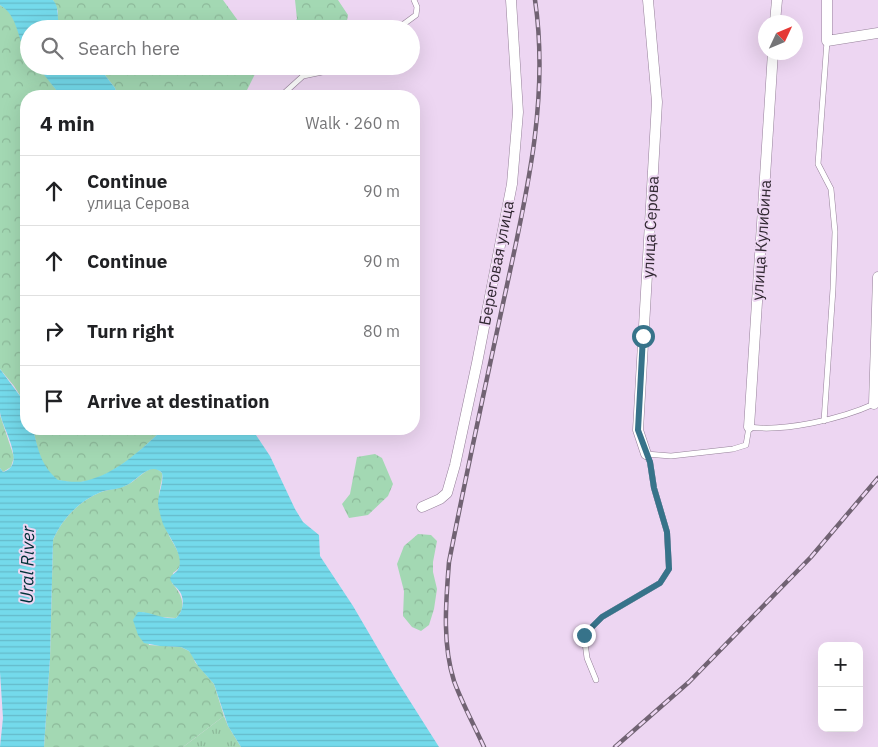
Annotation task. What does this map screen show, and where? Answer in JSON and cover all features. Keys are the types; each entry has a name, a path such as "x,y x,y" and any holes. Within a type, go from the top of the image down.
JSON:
{"street":[{"name":"Береговая улица","path":"422,507 440,500 447,493 455,465 512,184 518,112 511,0"},
{"name":"улица Серова","path":"646,454 638,430 657,102 648,0"},
{"path":"776,15 777,0"},
{"path":"827,0 827,41 878,33"},
{"name":"улица Кулибина","path":"749,427 772,60"},
{"path":"876,402 878,277"}],"lane":[{"path":"409,20 416,15 417,7 414,0"},
{"path":"824,421 835,232 831,189 818,164 827,41"},
{"path":"288,90 303,76 308,75"},
{"path":"646,454 671,456 733,449 746,445 749,427 762,429 824,421 876,402"},
{"path":"596,680 587,658 584,635 602,617 660,583 669,569 667,532 654,488 650,462 646,454"}],"green space":[{"path":"53,0 223,0 237,20 57,20 58,11"},
{"path":"295,0 338,0 348,15 347,20 297,19"},
{"path":"0,5 8,10 13,17 20,35 20,75 45,75 56,90 20,90 20,396 0,369"},
{"path":"105,75 254,75 247,90 116,90"},
{"path":"0,415 14,457 11,467 3,472 0,468"},
{"path":"34,435 157,435 120,466 96,479 82,482 57,480 51,476 43,464"},
{"path":"375,454 382,458 393,484 388,496 368,515 349,518 342,504 350,494 357,457"},
{"path":"153,468 162,473 159,493 160,505 167,531 180,558 178,569 173,573 172,583 182,600 182,609 176,618 159,617 142,612 149,645 181,647 189,651 195,662 214,684 224,716 183,747 44,747 50,659 53,540 66,518 85,500 101,492 127,485"},
{"path":"418,534 431,535 437,541 433,562 437,589 434,609 429,625 421,631 412,627 403,616 404,591 397,564 404,546"},
{"path":"224,716 241,747 183,747"}],"water":[{"path":"0,0 53,0 57,7 58,20 20,20 20,38 11,16 0,5"},
{"path":"44,75 105,75 116,90 56,90"},
{"name":"Ural River","path":"0,369 20,396 20,435 35,435 44,463 52,475 58,480 71,482 82,482 96,478 118,467 156,435 256,435 270,456 303,522 319,535 320,556 353,606 439,747 241,747 228,726 214,684 198,666 189,651 181,647 144,643 138,635 133,620 138,612 166,618 176,618 182,606 182,595 170,579 177,571 180,560 176,547 163,524 158,504 162,473 153,469 124,487 101,492 85,500 66,518 57,532 53,540 50,659 44,747 0,747 3,718 0,672 0,468 3,472 10,468 13,462 13,454 0,412"}],"railway":[{"path":"484,747 464,706 450,667 446,637 449,562 520,225 533,151 539,76 539,38 535,0"},
{"path":"615,747 689,682 811,557 878,478"}],"route":[{"path":"584,635 602,617 660,583 669,569 667,532 654,488 650,462 638,430 643,336"}]}
